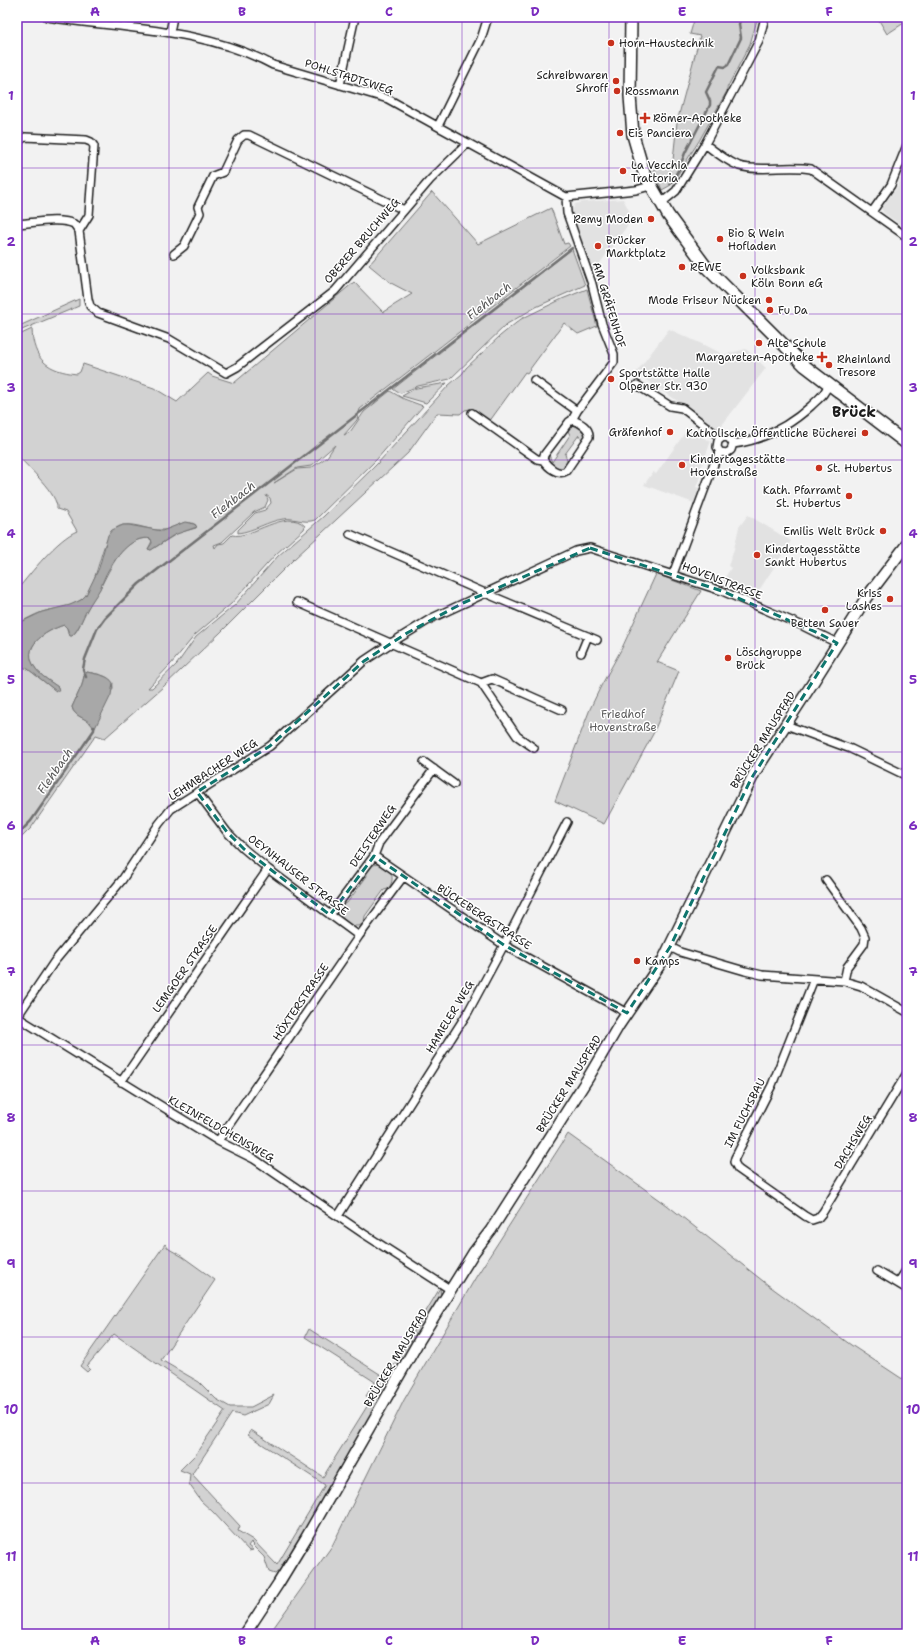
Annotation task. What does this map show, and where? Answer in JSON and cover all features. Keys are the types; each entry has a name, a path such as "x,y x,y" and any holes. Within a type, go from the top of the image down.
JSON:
{"main road":[{"path":"631,17 631,120 633,135 642,167 660,204 707,268 805,366 907,444"},
{"name":"BRÜCKER MAUSPFAD","path":"245,1634 306,1538 405,1364 670,947 748,785 873,588 907,544"}],"street":[{"name":"POHLSTADTSWEG","path":"47,17 188,35 257,56 273,65 388,100 566,197"},
{"path":"170,32 173,17"},
{"path":"340,85 355,17"},
{"path":"438,126 481,39 488,17"},
{"path":"660,204 676,191 704,144 759,41 765,17"},
{"path":"174,254 184,246 200,213 198,207 213,176 223,172 238,140 244,134 249,135 404,210"},
{"path":"17,145 20,140 25,137 86,140 91,142 94,146 90,215 79,231 76,226 69,222 17,224"},
{"name":"OBERER BRUCHWEG","path":"79,231 88,300 92,309 98,313 169,339 226,373 335,291 430,180 468,143"},
{"path":"704,144 740,166 757,168 798,166 811,169 907,237"},
{"path":"872,212 891,185 907,145"},
{"path":"566,197 636,190 650,186"},
{"name":"AM GRÄFENHOF","path":"544,460 544,456 548,450 572,420 577,411 614,362 614,354 602,324 592,284 567,213 566,197"},
{"path":"534,380 577,411"},
{"path":"733,444 749,442 777,432 816,402 825,393 828,384"},
{"path":"637,385 670,406 682,408 721,438 729,438 733,444 733,448 729,453 720,452"},
{"path":"472,413 537,459 544,460 546,464 562,473 566,471 589,437 589,433 582,425 572,420"},
{"name":"HOVENSTRASSE","path":"721,438 717,445 720,452 714,464 673,574 730,594 808,628 837,643"},
{"path":"350,534 597,640"},
{"name":"LEHMBACHER WEG","path":"17,1017 54,962 122,880 171,808 270,746 364,661 432,618 576,551 590,548 673,574"},
{"path":"297,602 481,683 517,736 534,748"},
{"path":"581,653 588,636"},
{"path":"481,683 492,680 562,710"},
{"path":"786,725 851,749 907,776"},
{"path":"424,762 454,784"},
{"name":"DEISTERWEG","path":"330,915 374,856 379,843 434,769"},
{"name":"OEYNHAUSER STRASSE","path":"197,792 227,832 268,869 359,936"},
{"name":"HAMELER WEG","path":"338,1216 468,1012 567,822"},
{"name":"BÜCKEBERGSTRASSE","path":"374,856 504,945 627,1013"},
{"name":"LEMGOER STRASSE","path":"121,1082 268,869"},
{"name":"HÖXTERSTRASSE","path":"218,1142 359,936 403,877"},
{"path":"826,880 861,928 865,937 864,944 847,967 844,981"},
{"path":"670,947 680,952 762,975 844,981 866,988 907,1012"},
{"name":"IM FUCHSBAU","path":"814,979 772,1085 736,1154 734,1162 738,1169 805,1216 812,1220 816,1219"},
{"name":"KLEINFELDCHENSWEG","path":"17,1017 218,1142 254,1159 451,1290"},
{"name":"DACHSWEG","path":"816,1219 823,1212 907,1073"},
{"path":"898,1284 907,1268"},
{"path":"877,1271 907,1289"}],"highlighted area":[{"path":"590,548 722,591 837,643 751,779 670,947 627,1013 504,945 374,856 330,915 244,849 227,832 197,792 270,746 364,661 407,633 463,603"}],"shaded area":[{"path":"907,162 907,227 905,228 884,213 882,207 898,186"},
{"name":"Brücker Marktplatz","path":"623,199 633,218 592,274 571,213 573,208 575,204 582,202"},
{"path":"669,329 723,355 746,349 766,368 719,429 636,373"},
{"name":"Kindertagesstätte Hovenstraße","path":"689,427 707,440 708,439 711,441 698,476 700,477 696,487 699,488 694,503 644,485 653,472 656,474"},
{"name":"Kindertagesstätte Sankt Hubertus","path":"748,515 791,541 754,598 721,583 731,568 728,566 739,527"},
{"path":"185,522 194,524 197,527 174,535 151,550 148,549 152,543 151,539 144,538 132,543 121,552 105,576 100,589 79,627 72,636 70,636 64,625 49,631 36,641 32,647 32,661 38,672 58,687 59,691 56,691 28,669 17,665 17,624 42,612 70,605 81,600 86,595 99,568 108,535 112,530 123,525 129,525 162,531"},
{"path":"87,672 108,678 113,683 111,695 94,730 90,723 73,711 72,707"}],"green space":[{"path":"695,17 758,17 750,44 727,88 727,91 699,141 671,185 662,190 654,170 667,163 668,164 673,160 677,122 700,36 690,34"},
{"path":"877,17 907,17 907,21 887,34"},
{"path":"432,192 478,244 551,208 564,244 568,243 570,246 360,409 357,420 344,435 350,432 364,412 390,391 404,399 423,406 377,459 315,520 307,521 283,519 238,533 238,530 255,513 265,510 271,503 270,498 266,495 268,500 265,507 254,512 222,542 214,545 215,548 218,544 224,543 232,535 248,533 279,522 289,520 297,521 305,526 304,529 276,554 231,604 195,635 171,664 148,688 152,688 177,664 196,637 235,605 278,556 324,516 377,464 466,368 500,336 521,319 562,299 587,289 597,326 578,334 564,323 527,373 525,372 489,422 470,409 465,410 460,414 437,413 408,453 294,559 220,633 163,687 105,738 96,735 31,828 17,842 17,665 28,669 56,691 58,687 46,679 36,669 32,661 32,647 36,641 49,631 64,625 67,628 68,634 72,636 75,633 113,563 132,543 140,539 149,538 152,541 148,549 151,550 178,533 196,528 196,525 187,522 166,529 157,530 123,525 115,529 109,536 104,546 93,581 82,599 68,606 39,613 17,624 17,590 61,541 77,531 66,512 57,509 53,496 48,489 17,455 17,336 32,329 35,349 44,362 50,367 77,374 80,372 83,364 154,388 177,402 208,373 212,376 234,383 354,282 383,312 412,294 391,283 369,265","holes":["335,445 327,457 311,468 297,469 274,483 297,468 311,466","87,672 104,676 110,680 113,688 94,729 90,722 76,714 72,707"]},
{"path":"572,249 585,285 536,307 507,324 450,379 418,386 401,393 393,389"},
{"path":"79,299 79,306 17,332 17,327"},
{"path":"447,383 426,403 402,396 416,388"},
{"path":"572,424 575,424 585,433 583,441 579,435 565,454 568,464 561,469 557,469 549,463 548,456 549,455 552,462 570,435 567,429"},
{"name":"Friedhof Hovenstraße","path":"656,574 701,591 657,662 679,671 653,734 604,824 555,801 590,709 622,648"},
{"path":"379,864 390,871 392,881 388,889 384,890 365,916 364,923 359,926 352,926 342,916 340,911 341,908 343,904 347,903 367,876 366,871 373,865"},
{"path":"568,1134 667,1205 768,1285 851,1345 907,1382 907,1634 269,1634 332,1546 404,1400 476,1277"},
{"path":"165,1244 169,1249 215,1280 161,1360 199,1382 216,1399 230,1407 251,1407 274,1395 269,1404 243,1416 232,1413 192,1474 240,1526 238,1531 253,1540 277,1565 325,1485 248,1435 251,1430 323,1477 371,1400 366,1396 375,1382 305,1337 309,1329 386,1378 440,1288 441,1296 281,1569 275,1574 269,1572 264,1557 251,1542 248,1546 253,1550 249,1551 201,1501 189,1484 190,1474 180,1470 195,1455 225,1411 114,1334 87,1366 90,1369 87,1372 80,1366"}],"waterway":[{"name":"Flehbach","path":"670,184 679,169 685,153 710,105 706,92 719,66 725,67 728,65 741,38 739,24 741,17"},
{"name":"Flehbach","path":"86,677 83,669 85,659 97,629 105,618 139,584 572,248"},
{"name":"Flehbach","path":"17,835 31,821 94,730 94,727"}],"place":[{"name":"Horn-Haustechnik","path":"611,43"},
{"name":"Schreibwaren Shroff","path":"616,81"},
{"name":"Rossmann","path":"617,91"},
{"name":"Römer-Apotheke","path":"645,118"},
{"name":"Eis Panciera","path":"620,133"},
{"name":"La Vecchia Trattoria","path":"623,171"},
{"name":"Remy Moden","path":"651,219"},
{"name":"Bio & Wein Hofladen","path":"720,239"},
{"name":"Brücker Marktplatz","path":"598,246"},
{"name":"REWE","path":"682,267"},
{"name":"Volksbank Köln Bonn eG","path":"743,276"},
{"name":"Mode Friseur Nücken","path":"769,300"},
{"name":"Fu Da","path":"770,310"},
{"name":"Alte Schule","path":"759,343"},
{"name":"Margareten-Apotheke","path":"822,357"},
{"name":"Rheinland Tresore","path":"829,365"},
{"name":"Sportstätte Halle Olpener Str. 930","path":"611,379"},
{"name":"Gräfenhof","path":"670,432"},
{"name":"Katholische Öffentliche Bücherei","path":"865,433"},
{"name":"Kindertagesstätte Hovenstraße","path":"682,465"},
{"name":"St. Hubertus","path":"819,468"},
{"name":"Kath. Pfarramt St. Hubertus","path":"849,496"},
{"name":"Emilis Welt Brück","path":"883,531"},
{"name":"Kindertagesstätte Sankt Hubertus","path":"757,555"},
{"name":"Kriss Lashes","path":"890,599"},
{"name":"Betten Sauer","path":"825,610"},
{"name":"Löschgruppe Brück","path":"728,658"},
{"name":"Kamps","path":"637,961"}],"district":[{"name":"Brück","path":"854,412"}]}
